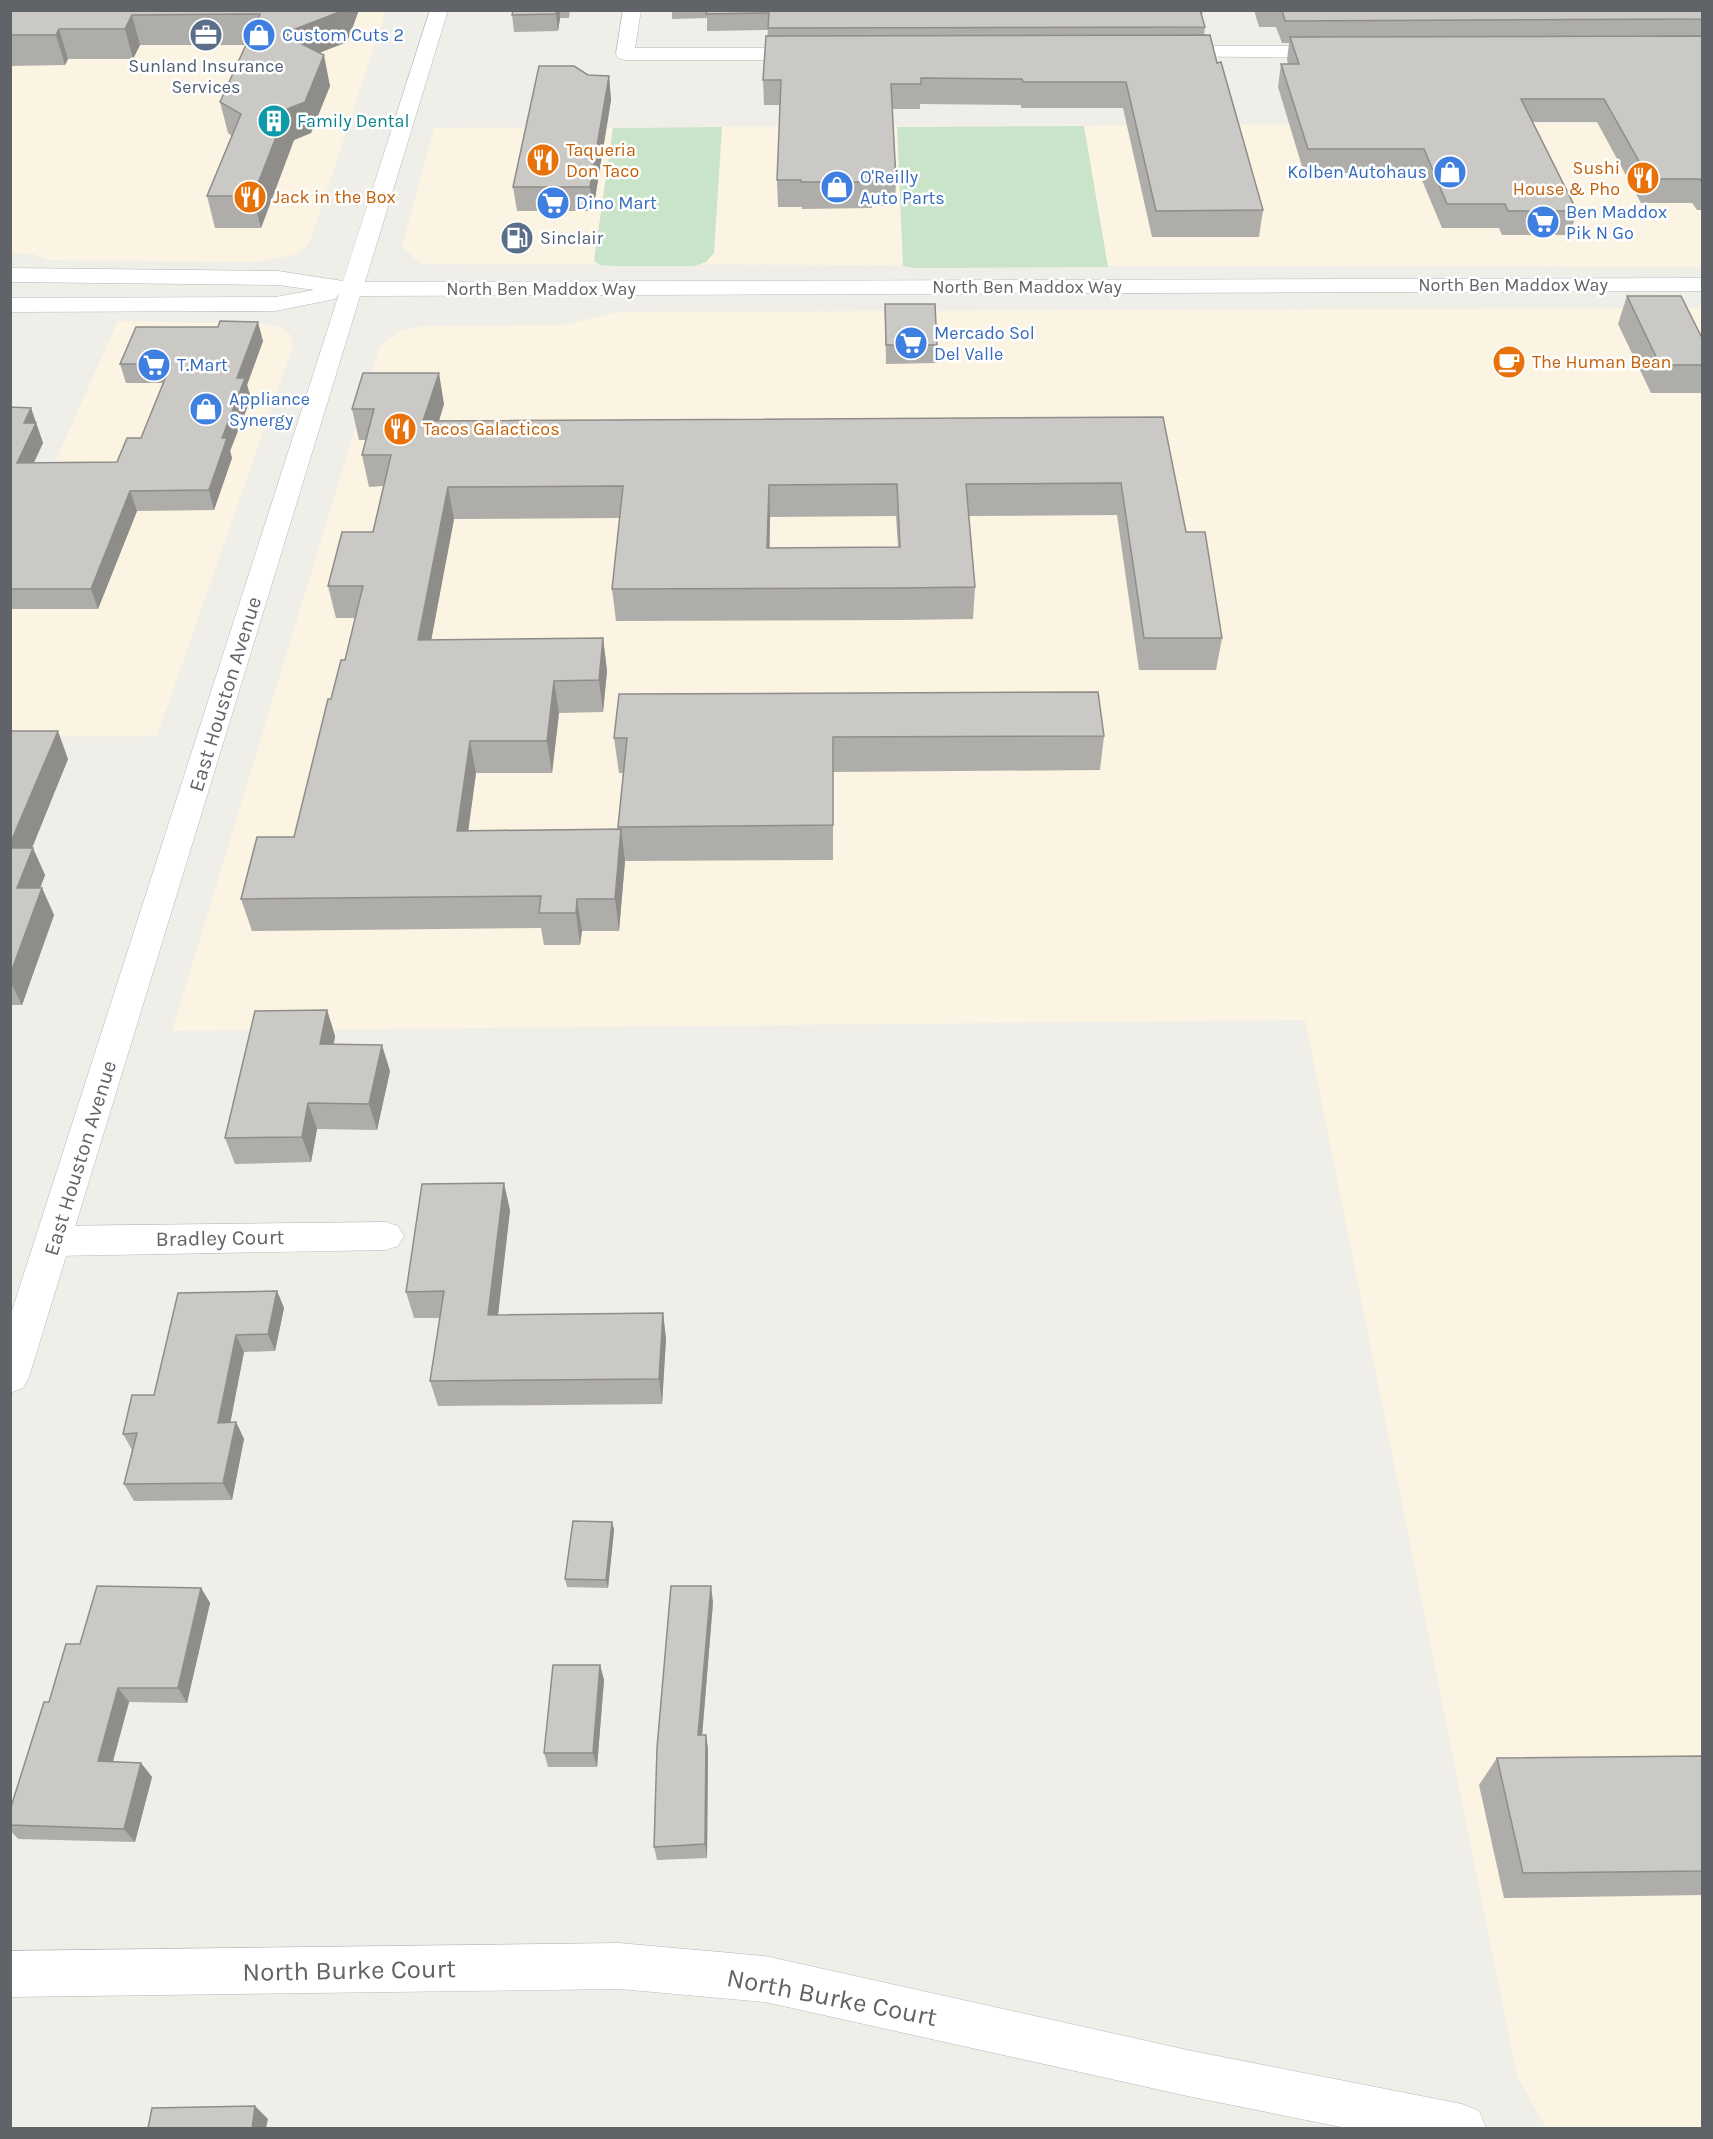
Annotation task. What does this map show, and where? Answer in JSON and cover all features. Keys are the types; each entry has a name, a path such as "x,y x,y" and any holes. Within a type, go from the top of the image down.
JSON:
{"main road":[{"name":"East Houston Avenue","path":"10,1377 439,10"},
{"path":"632,10 625,54 828,54"},
{"path":"1152,52 1355,52"},
{"name":"North Ben Maddox Way","path":"10,275 278,278 352,290 1702,285"},
{"name":"North Ben Maddox Way","path":"10,305 275,304 352,290"},
{"name":"Bradley Court","path":"54,1241 386,1236"},
{"name":"North Burke Court","path":"10,1974 619,1966 765,1979 1192,2074 1462,2128"}],"shaded area":[{"path":"11,11 386,11 311,238 306,247 294,255 257,262 48,260 34,254 11,253"},
{"path":"1702,123 1702,267 421,264 402,247 434,128"},
{"path":"1702,308 1702,2128 1546,2128 1517,2076 1305,1020 172,1031 380,346 399,331 424,326 564,325 617,312"},
{"path":"118,321 263,324 280,327 290,334 293,346 157,736 11,737 11,561"}],"green space":[{"path":"1084,126 1108,267 915,268 903,266 897,127"},
{"path":"722,127 714,253 706,262 695,266 613,266 600,265 594,261 613,128"}],"building":[{"path":"10,10 342,11 282,34 324,55 305,102 287,109 253,196 207,196 241,114 220,102 260,14 132,15 125,29 59,29 56,35 10,35"},
{"path":"513,10 557,10 556,14 512,15"},
{"path":"707,10 1200,10 1205,27 768,28 769,13 706,14"},
{"path":"1282,10 1702,10 1702,19 1285,21"},
{"path":"1210,35 1217,63 1221,62 1263,210 1156,211 1126,82 1023,82 1022,79 921,78 921,84 891,84 896,180 801,182 801,180 777,180 781,80 763,80 766,36"},
{"path":"1702,36 1702,183 1700,179 1649,179 1604,99 1521,99 1577,211 1508,211 1505,204 1447,204 1424,149 1308,149 1281,64 1299,64 1290,37"},
{"path":"539,66 574,66 588,75 609,76 590,187 513,187"},
{"path":"1627,296 1681,296 1702,338 1702,365 1660,365"},
{"path":"885,304 935,304 937,345 886,345"},
{"path":"220,321 258,322 237,378 245,378 222,438 227,438 209,490 130,491 91,589 10,589 10,407 31,408 24,423 36,423 17,463 117,462 127,438 141,438 171,364 120,364 136,327 218,327"},
{"path":"363,373 439,373 423,421 1163,417 1186,532 1205,532 1222,638 1144,638 1121,483 966,484 975,587 901,588 612,589 623,486 448,487 418,640 603,638 599,680 554,681 547,741 470,741 457,831 621,829 615,899 577,899 576,913 539,913 541,896 241,899 257,837 294,837 328,699 331,699 341,660 345,660 363,586 328,586 342,532 373,532 391,455 362,455 374,409 352,409","holes":["897,484 900,547 767,548 769,485"]},
{"path":"1098,692 1104,736 833,737 833,825 618,827 627,738 614,738 619,694"},
{"path":"10,731 58,731 10,844"},
{"path":"10,848 33,848 17,888 42,888 10,975"},
{"path":"327,1010 320,1044 382,1045 369,1104 308,1103 302,1137 225,1138 255,1011"},
{"path":"504,1183 488,1315 663,1313 659,1379 430,1381 444,1291 406,1292 422,1184"},
{"path":"277,1291 268,1334 236,1335 218,1423 236,1422 223,1483 124,1484 137,1433 123,1434 132,1395 154,1395 178,1293"},
{"path":"573,1521 612,1522 606,1580 565,1579"},
{"path":"97,1586 201,1588 178,1688 118,1688 98,1761 141,1763 124,1829 10,1825 10,1810 44,1702 49,1702 66,1644 80,1644"},
{"path":"671,1586 711,1586 698,1735 706,1735 705,1844 654,1847 657,1748"},
{"path":"553,1665 600,1665 593,1753 544,1753"},
{"path":"1702,1756 1702,1871 1523,1873 1497,1758"},
{"path":"255,2106 252,2128 148,2128 152,2108"}],"place":[{"name":"Sunland Insurance Services","path":"206,35"},
{"name":"Custom Cuts 2","path":"259,35"},
{"name":"Family Dental","path":"274,121"},
{"name":"Taqueria Don Taco","path":"543,160"},
{"name":"Kolben Autohaus","path":"1450,172"},
{"name":"Sushi House & Pho","path":"1643,178"},
{"name":"O'Reilly Auto Parts","path":"837,187"},
{"name":"Jack in the Box","path":"250,197"},
{"name":"Dino Mart","path":"553,203"},
{"name":"Ben Maddox Pik N Go","path":"1543,222"},
{"name":"Sinclair","path":"517,238"},
{"name":"Mercado Sol Del Valle","path":"911,343"},
{"name":"The Human Bean","path":"1509,362"},
{"name":"T.Mart","path":"154,365"},
{"name":"Appliance Synergy","path":"206,409"},
{"name":"Tacos Galacticos","path":"400,429"}]}
